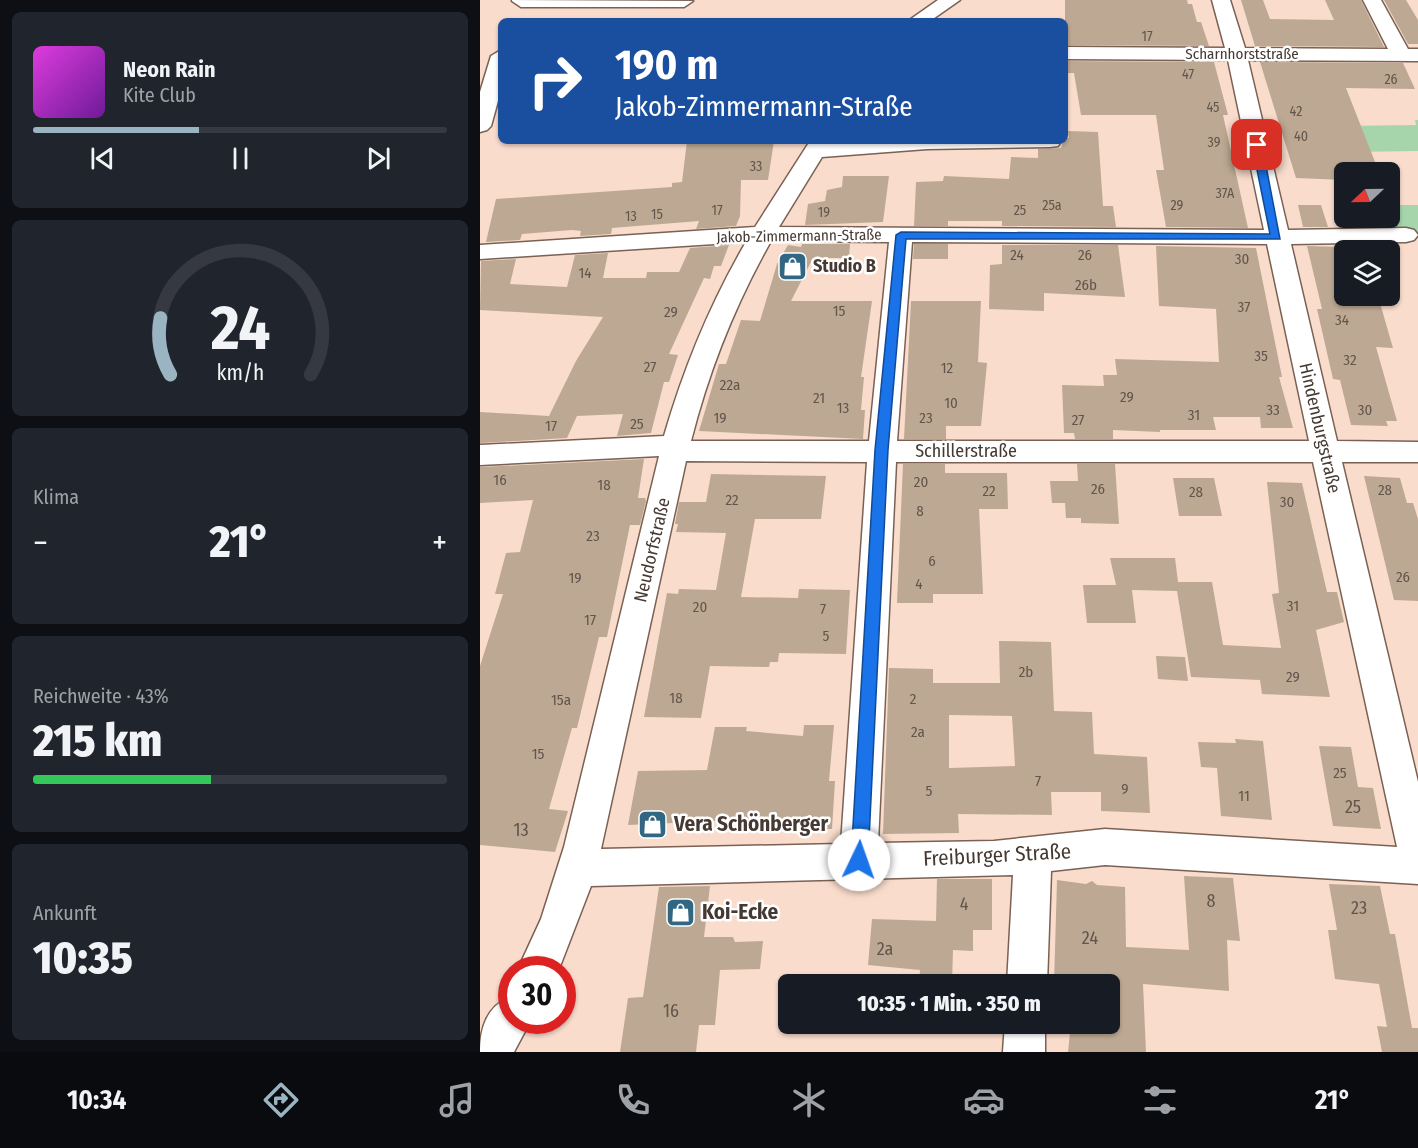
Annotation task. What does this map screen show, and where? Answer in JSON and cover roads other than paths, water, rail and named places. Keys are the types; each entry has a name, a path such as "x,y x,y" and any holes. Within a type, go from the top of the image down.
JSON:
{"street":[{"path":"514,18 521,0 684,1"},
{"path":"922,18 951,0"},
{"name":"Hindenburgstraße","path":"1221,0 1237,54 1276,237 1418,857"},
{"path":"1372,0 1409,56"},
{"name":"Scharnhorststraße","path":"1068,53 1409,56"},
{"path":"480,126 498,66"},
{"name":"Neudorfstraße","path":"545,956 576,868 618,701 674,451 692,386 717,321 761,234 818,146 891,144"},
{"name":"Jakob-Zimmermann-Straße","path":"480,252 761,234 1276,237 1406,235"},
{"path":"859,860 882,450 901,235"},
{"name":"Schillerstraße","path":"480,455 659,445 674,451 1418,452"},
{"name":"Freiburger Straße","path":"576,868 859,860 994,859 1105,847 1418,866"},
{"path":"1027,974 1033,854"},
{"path":"491,1052 502,1034"},
{"path":"1024,1052 1025,1034"}],"place":[{"name":"Studio B","path":"792,266"},
{"name":"Vera Schönberger","path":"653,824"},
{"name":"Koi-Ecke","path":"681,912"}]}
